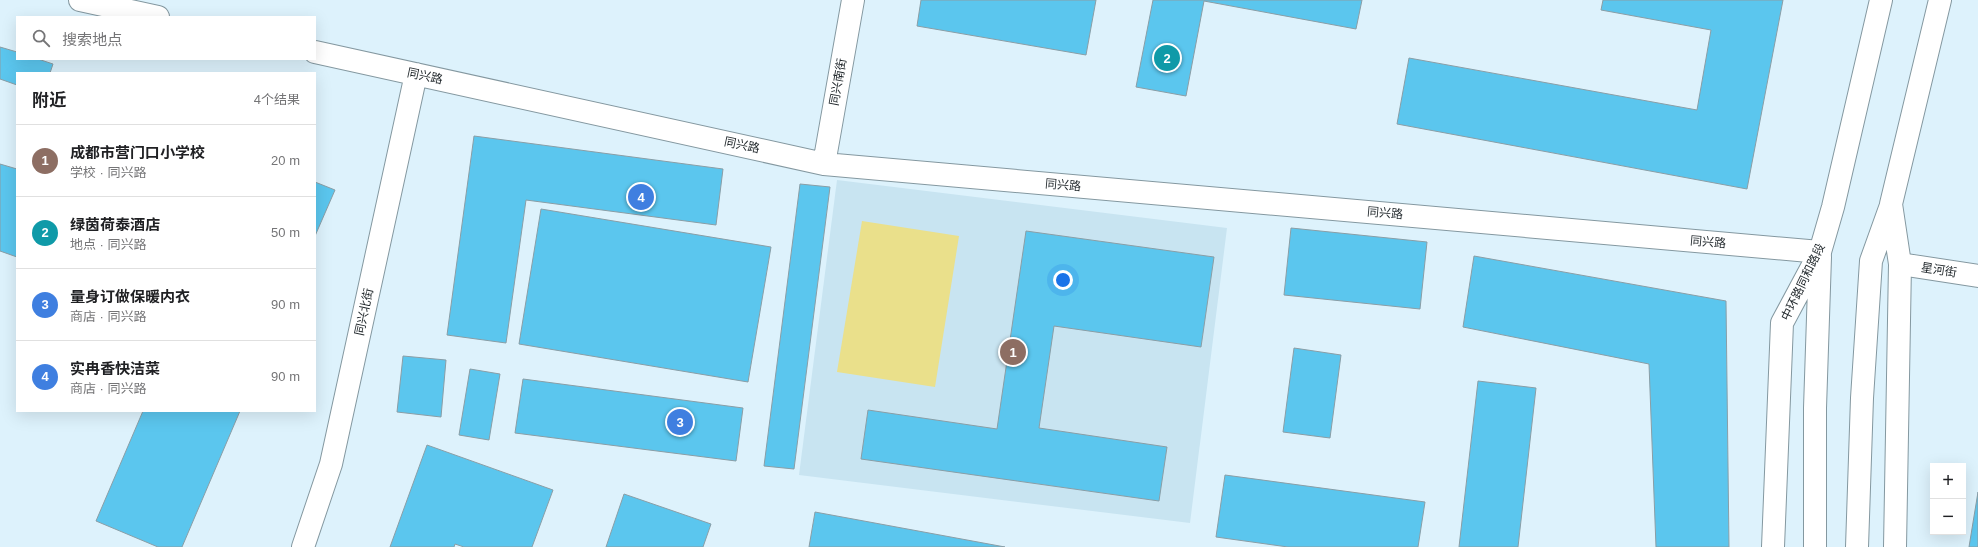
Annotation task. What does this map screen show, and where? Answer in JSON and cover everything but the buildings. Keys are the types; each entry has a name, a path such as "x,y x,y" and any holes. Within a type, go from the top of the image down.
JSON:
{"street":[{"path":"80,0 153,16"},
{"name":"同兴南街","path":"824,164 853,0"},
{"name":"中环路同和路段","path":"1773,547 1782,323 1820,252 1833,207 1881,0"},
{"path":"1857,547 1862,398 1871,261 1891,204 1940,0"},
{"name":"同兴路","path":"316,52 824,164 1820,252"},
{"name":"同兴北街","path":"303,547 331,464 416,74"},
{"path":"1891,204 1900,264 1894,547"},
{"path":"1815,547 1815,408 1820,252"},
{"name":"星河街","path":"1900,264 1978,276"}],"shaded area":[{"path":"837,180 1227,228 1190,523 799,475"},
{"path":"862,221 959,236 935,387 837,372"}],"place":[{"name":"绿茵荷泰酒店","path":"1167,58"},
{"name":"实冉香快洁菜","path":"641,197"},
{"name":"成都市营门口小学校","path":"1013,352"},
{"name":"量身订做保暖内衣","path":"680,422"}]}
